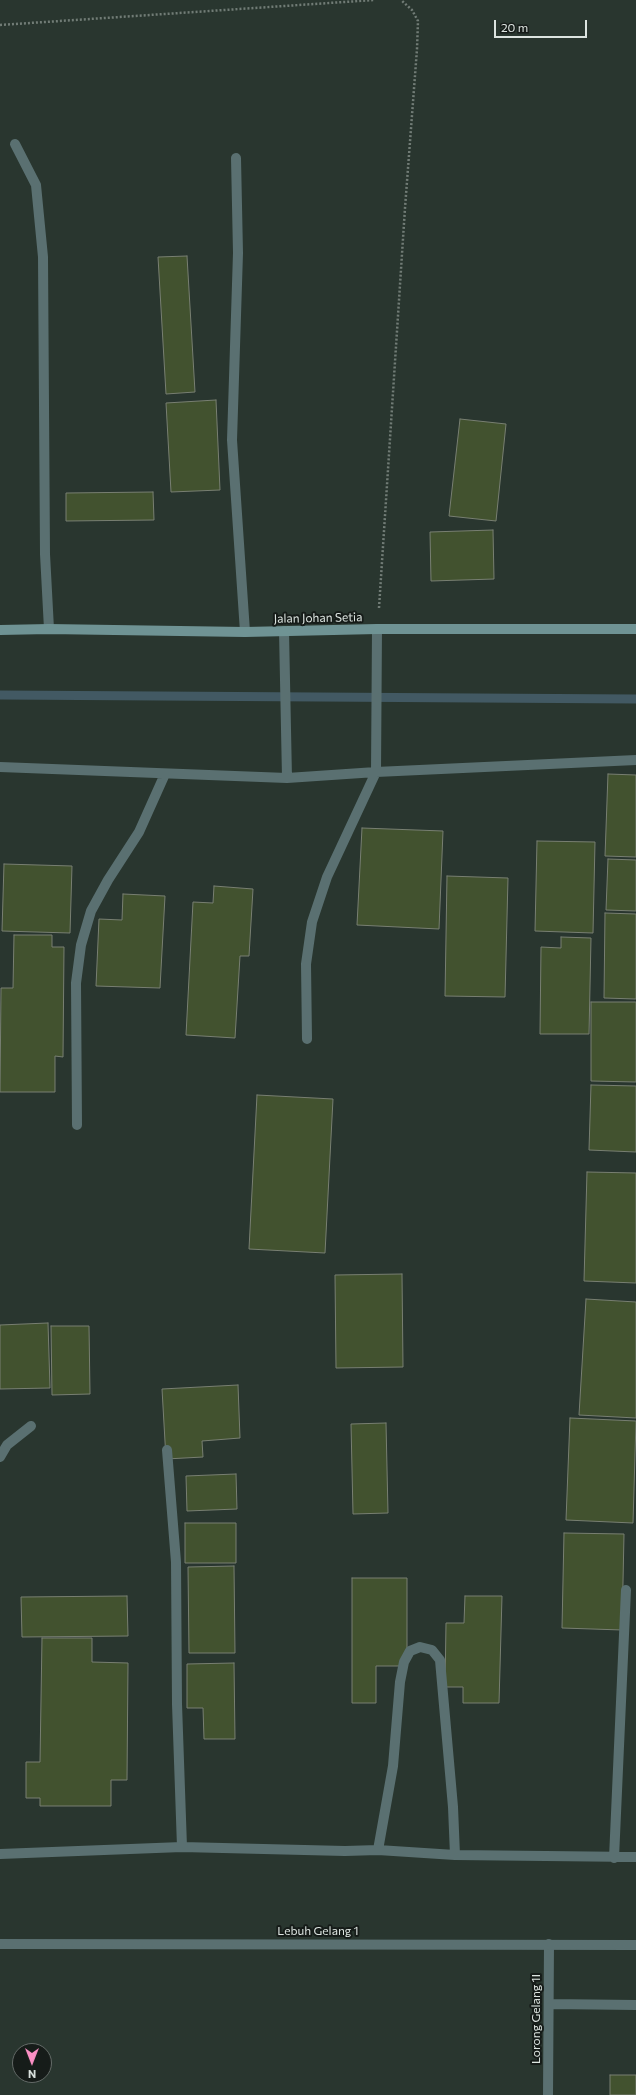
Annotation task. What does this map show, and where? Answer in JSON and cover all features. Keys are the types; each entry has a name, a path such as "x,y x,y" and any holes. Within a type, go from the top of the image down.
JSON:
{"main road":[{"name":"Jalan Johan Setia","path":"0,630 49,629 244,632 377,629 636,629"}],"street":[{"path":"15,144 36,185 43,257 45,554 49,629"},
{"path":"236,158 238,252 232,440 244,632"},
{"path":"308,1039 306,964 312,922 327,877 376,772 377,629"},
{"path":"284,631 287,778"},
{"path":"0,766 287,778 376,772 636,760"},
{"path":"77,1125 76,983 81,945 91,911 108,880 139,832 164,774"},
{"path":"0,1457 7,1445 31,1426"},
{"path":"167,1450 176,1562 177,1704 182,1847"},
{"path":"614,1858 626,1590"},
{"path":"378,1850 393,1766 401,1675 404,1662 410,1651 420,1647 432,1650 440,1660 452,1799 455,1855"},
{"path":"0,1854 182,1847 345,1851 378,1850 455,1855 614,1858 636,1857"},
{"name":"Lebuh Gelang 1","path":"0,1944 636,1945"},
{"name":"Lorong Gelang 1I","path":"548,2095 549,1944"},
{"path":"548,2004 636,2005"}],"path":[{"path":"0,25 374,0"},
{"path":"377,629 404,208 417,49 418,21 412,10 401,0"}],"building":[{"path":"187,256 195,392 166,394 158,257"},
{"path":"216,400 220,490 171,492 166,403"},
{"path":"460,419 506,424 496,521 449,516"},
{"path":"153,492 154,520 66,521 66,493"},
{"path":"493,530 494,579 431,581 430,532"},
{"path":"608,774 636,775 636,857 605,856"},
{"path":"362,828 443,831 439,929 357,925"},
{"path":"537,841 595,842 593,933 535,931"},
{"path":"608,859 636,860 636,911 606,910"},
{"path":"4,864 72,866 70,933 2,931"},
{"path":"447,876 508,878 505,997 445,996"},
{"path":"214,886 253,889 249,956 240,956 235,1038 186,1035 193,902 213,903"},
{"path":"123,894 165,896 160,988 96,986 99,919 122,920"},
{"path":"605,913 636,914 636,999 604,998"},
{"path":"14,935 52,935 52,947 64,947 63,1057 55,1056 55,1092 0,1092 1,988 13,988"},
{"path":"561,937 591,938 589,1034 540,1034 541,947 561,948"},
{"path":"591,1002 636,1002 636,1082 591,1081"},
{"path":"591,1085 636,1086 636,1152 589,1150"},
{"path":"257,1095 333,1099 325,1253 249,1249"},
{"path":"587,1172 636,1173 636,1283 584,1281"},
{"path":"402,1274 403,1367 336,1368 335,1275"},
{"path":"586,1299 636,1302 636,1418 579,1415"},
{"path":"48,1323 50,1388 0,1389 0,1325"},
{"path":"51,1326 89,1326 90,1394 52,1395"},
{"path":"238,1385 240,1438 202,1441 203,1457 166,1459 162,1389"},
{"path":"570,1418 636,1421 633,1523 566,1520"},
{"path":"386,1423 388,1513 353,1514 351,1424"},
{"path":"236,1474 237,1509 187,1511 186,1476"},
{"path":"185,1523 236,1523 236,1563 185,1563"},
{"path":"564,1533 624,1534 622,1630 562,1628"},
{"path":"234,1566 235,1653 189,1653 188,1567"},
{"path":"352,1578 407,1578 407,1666 376,1666 376,1703 352,1703"},
{"path":"127,1596 128,1636 22,1637 21,1597"},
{"path":"465,1596 502,1596 499,1703 463,1703 463,1687 445,1687 446,1623 464,1623"},
{"path":"42,1638 92,1638 92,1662 128,1663 127,1780 111,1780 111,1806 40,1806 40,1798 26,1798 26,1762 40,1762"},
{"path":"234,1663 235,1739 204,1739 203,1708 187,1708 187,1664"},
{"path":"610,2075 636,2075 636,2095 610,2095"}],"waterway":[{"path":"0,695 636,699"}]}
